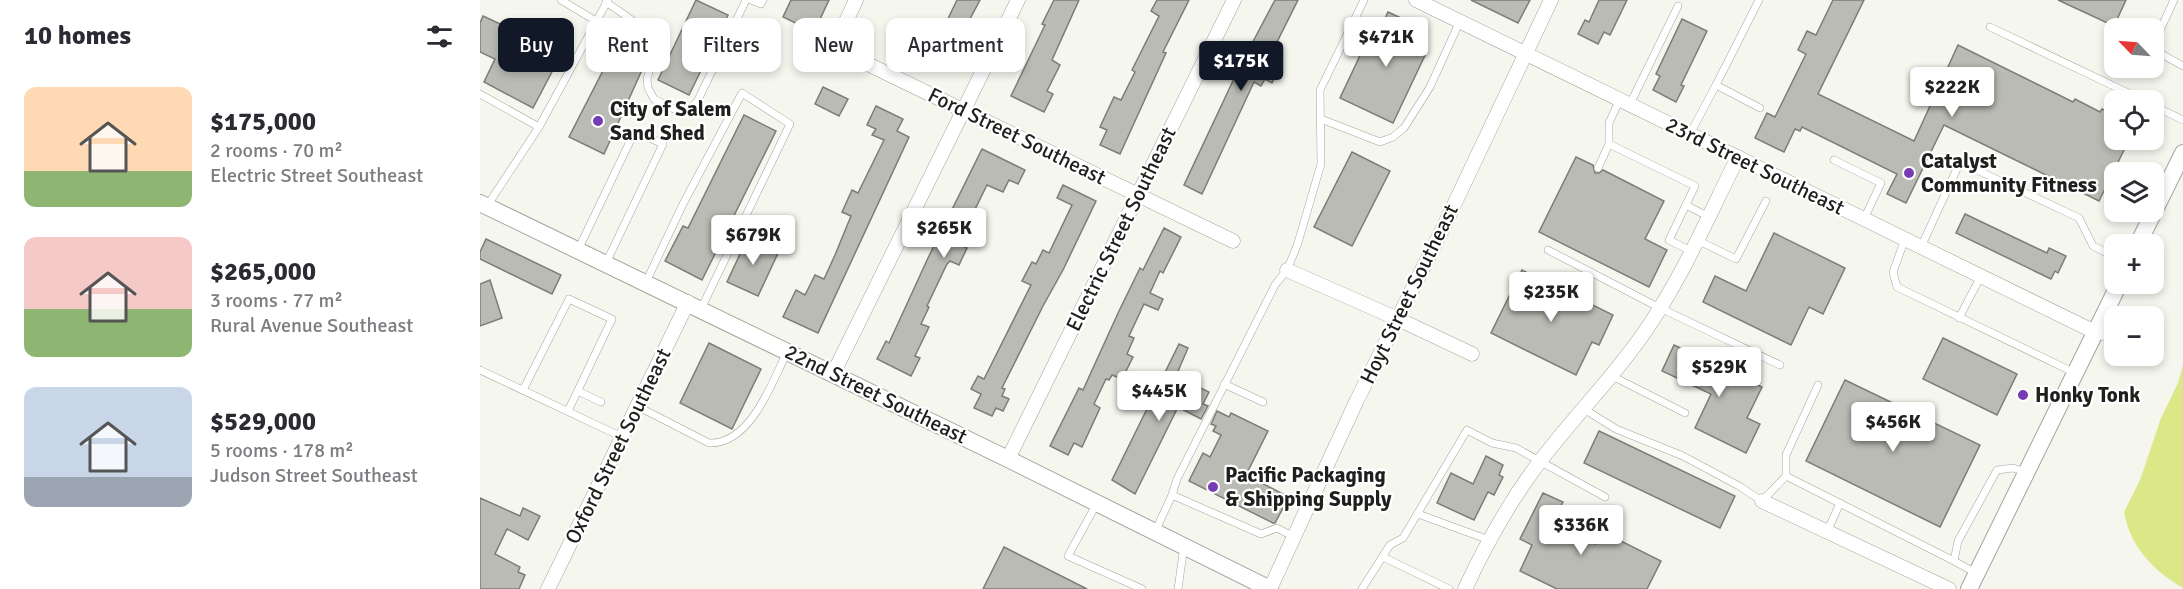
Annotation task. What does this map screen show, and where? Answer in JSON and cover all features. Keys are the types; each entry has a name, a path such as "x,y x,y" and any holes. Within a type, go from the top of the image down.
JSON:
{"street":[{"name":"Ford Street Southeast","path":"856,0 836,43 847,54 1233,241"},
{"path":"833,374 1018,0"},
{"name":"Electric Street Southeast","path":"1008,459 1234,0"},
{"name":"23rd Street Southeast","path":"1416,0 2095,332"},
{"name":"Hoyt Street Southeast","path":"1270,589 1357,400 1444,226 1524,52 1551,0"},
{"path":"2143,234 2183,153"},
{"path":"1468,588 1489,540 1510,505 1541,461 1612,376 1647,329 1709,217 1738,158"},
{"name":"22nd Street Southeast","path":"484,204 1270,589"},
{"path":"1287,270 1472,354"},
{"path":"1969,589 2114,294"},
{"name":"Oxford Street Southeast","path":"548,589 637,406 694,306"},
{"path":"1762,501 1949,589"}],"lane":[{"path":"561,0 591,18"},
{"path":"598,18 607,1 649,32 653,57 647,79 648,88 654,99 674,109 687,110 697,102 746,0"},
{"path":"751,0 761,4 763,0"},
{"path":"1155,531 1177,479 1224,384 1275,285 1287,270 1297,246 1321,164 1320,90 1364,0"},
{"path":"1690,134 1758,0"},
{"path":"2164,22 2174,0"},
{"path":"1598,168 1609,144 1609,123 1625,102 1678,6"},
{"path":"1321,119 1380,142 1393,137 1404,129 1430,87 1460,21"},
{"path":"1990,27 2122,90"},
{"path":"484,204 539,127 586,40"},
{"path":"2164,55 2183,66"},
{"path":"1716,85 1760,108"},
{"path":"646,282 682,204 742,93 790,124 694,306"},
{"path":"480,94 539,127"},
{"path":"2164,111 2183,120"},
{"path":"578,250 635,132 663,144 606,263"},
{"path":"1609,144 1695,186 1669,240 1694,245 1736,259 1766,201"},
{"path":"1834,160 1881,183 1864,219"},
{"path":"1921,247 1960,162 2079,218 2093,246 2104,252"},
{"path":"1686,205 1709,217"},
{"path":"1905,239 1893,272 1897,287 2075,372"},
{"path":"1548,250 1660,308 1780,365"},
{"path":"1959,318 1981,276"},
{"path":"524,390 569,299 612,319 568,411"},
{"path":"2095,332 2104,336"},
{"path":"637,406 709,442 720,443 752,420 787,351"},
{"path":"480,370 622,437"},
{"path":"1612,376 1685,413"},
{"path":"1224,384 1263,402"},
{"path":"1584,409 1616,429 1683,456 1762,501 1786,476 1786,455 1818,385"},
{"path":"578,390 601,402"},
{"path":"1362,589 1390,545 1404,538 1467,429 1492,444 1516,448 1605,497"},
{"path":"1954,561 1958,541 1997,470 2013,468 2026,472"},
{"path":"1786,476 1977,574"},
{"path":"1172,495 1261,534 1277,528 1294,537"},
{"path":"1096,503 1068,556 1142,589"},
{"path":"1827,531 1840,503"},
{"path":"1418,514 1489,540"},
{"path":"1178,589 1184,546"},
{"path":"1383,557 1449,589"}],"shaded area":[{"path":"2183,365 2183,588 2162,574 2145,557 2132,536 2124,512 2140,480 2161,418 2178,383"}],"building":[{"path":"696,0 728,15 727,18 687,18"},
{"path":"791,0 829,0 821,18 793,18 793,22 783,17"},
{"path":"957,0 980,0 970,18 948,18"},
{"path":"1054,0 1079,0 1052,60 1060,65 1047,91 1053,94 1044,112 1011,96 1022,72 1025,72 1025,67 1045,25 1042,24"},
{"path":"1157,0 1189,0 1163,52 1166,53 1120,154 1100,145 1107,130 1100,127 1114,97 1121,100 1135,72 1132,70 1159,16 1151,11"},
{"path":"1275,0 1298,0 1265,66 1277,72 1272,83 1265,79 1261,86 1254,82 1202,194 1184,185 1239,68"},
{"path":"1471,0 1530,0 1518,23"},
{"path":"1599,0 1627,0 1610,35 1604,32 1598,44 1578,34 1585,20 1589,22"},
{"path":"1833,0 1864,0 1818,94 1914,141 1958,45 2073,102 2075,99 2100,112 2104,110 2104,150 2124,150 2118,162 2104,162 2104,191 2099,201 1944,125 1906,203 1887,194 1897,174 1802,127 1800,131 1795,129 1784,152 1755,138 1767,113 1775,117 1806,54 1798,50 1807,31 1816,35"},
{"path":"2058,0 2126,0 2118,18 2104,18 2104,21"},
{"path":"1388,12 1425,29 1417,46 1427,51 1393,123 1340,98 1374,26 1380,29"},
{"path":"483,16 498,23 498,72 552,72 533,108 484,82 495,59 480,52 480,23"},
{"path":"1682,19 1707,31 1681,85 1684,86 1676,102 1653,90 1660,76 1656,74"},
{"path":"682,29 682,72 700,72 689,95 658,80 662,72 670,72 670,55"},
{"name":"City of Salem Sand Shed","path":"602,72 641,72 604,154 569,137"},
{"path":"823,87 848,99 839,116 815,104"},
{"path":"876,106 903,119 897,131 909,137 818,333 783,317 796,290 805,295 815,275 824,279 835,255 851,216 842,212 852,190 858,193 884,140 872,135 876,129 867,125"},
{"path":"744,115 776,131 702,280 665,261 683,226 688,228"},
{"path":"982,149 1025,170 1018,184 1009,180 1003,192 987,185 958,244 967,248 959,265 950,261 947,264 927,306 929,307 921,324 929,327 915,356 920,358 911,376 877,359 886,341 889,343"},
{"path":"1352,152 1390,171 1352,246 1314,227"},
{"path":"1576,157 1593,165 1595,173 1603,170 1664,201 1645,239 1667,250 1649,287 1539,232"},
{"path":"1063,185 1096,201 1002,388 1005,389 1002,396 1009,399 1003,411 996,408 992,416 974,408 981,394 971,389 978,376 984,379 1031,285 1022,281 1032,262 1036,264 1043,250 1049,253 1072,205 1057,198"},
{"path":"1965,214 2047,253 2049,248 2066,256 2058,273 2055,271 2051,279 1956,233"},
{"path":"1164,228 1181,237 1163,273 1160,271 1150,293 1163,299 1158,310 1144,304 1129,336 1134,338 1127,354 1133,357 1122,379 1112,375 1109,380 1106,379 1094,404 1100,408 1082,447 1074,443 1068,455 1050,446 1079,388 1083,390 1140,268 1143,270"},
{"path":"1774,233 1845,268 1823,314 1809,307 1791,345 1703,302 1715,276 1746,291"},
{"path":"748,237 779,251 758,296 727,282"},
{"path":"486,239 561,275 552,294 480,259 480,252"},
{"path":"1522,270 1613,315 1599,345 1592,342 1576,375 1491,333"},
{"path":"490,280 502,318 480,326 480,284"},
{"path":"1943,338 2017,374 1997,415 1923,379"},
{"path":"709,343 761,369 732,429 680,403"},
{"path":"1179,344 1188,348 1176,376 1209,392 1203,404 1208,406 1201,419 1178,407 1135,494 1112,480"},
{"path":"1674,345 1762,387 1747,418 1760,424 1746,453 1695,428 1711,394 1662,371"},
{"path":"1845,380 1980,445 1940,527 1806,461"},
{"path":"1217,411 1229,417 1231,413 1268,431 1246,475 1289,497 1275,523 1189,481 1203,453 1210,457 1221,435 1213,431 1216,426 1211,424"},
{"path":"1599,431 1735,496 1720,528 1584,463"},
{"path":"1486,456 1503,465 1499,475 1503,477 1494,495 1488,492 1474,520 1437,503 1451,473 1473,484"},
{"path":"1543,493 1563,502 1552,523 1595,544 1601,531 1661,561 1647,589 1557,589 1520,571 1532,545 1520,539"},
{"path":"480,498 520,516 523,508 540,516 528,540 507,529 495,554 520,567 518,572 525,575 519,589 480,589"},
{"path":"1004,547 1087,589 983,589"}],"place":[{"name":"City of Salem Sand Shed","path":"598,121"},
{"name":"Catalyst Community Fitness","path":"1909,173"},
{"name":"Honky Tonk","path":"2023,395"},
{"name":"Pacific Packaging & Shipping Supply","path":"1213,487"}]}
